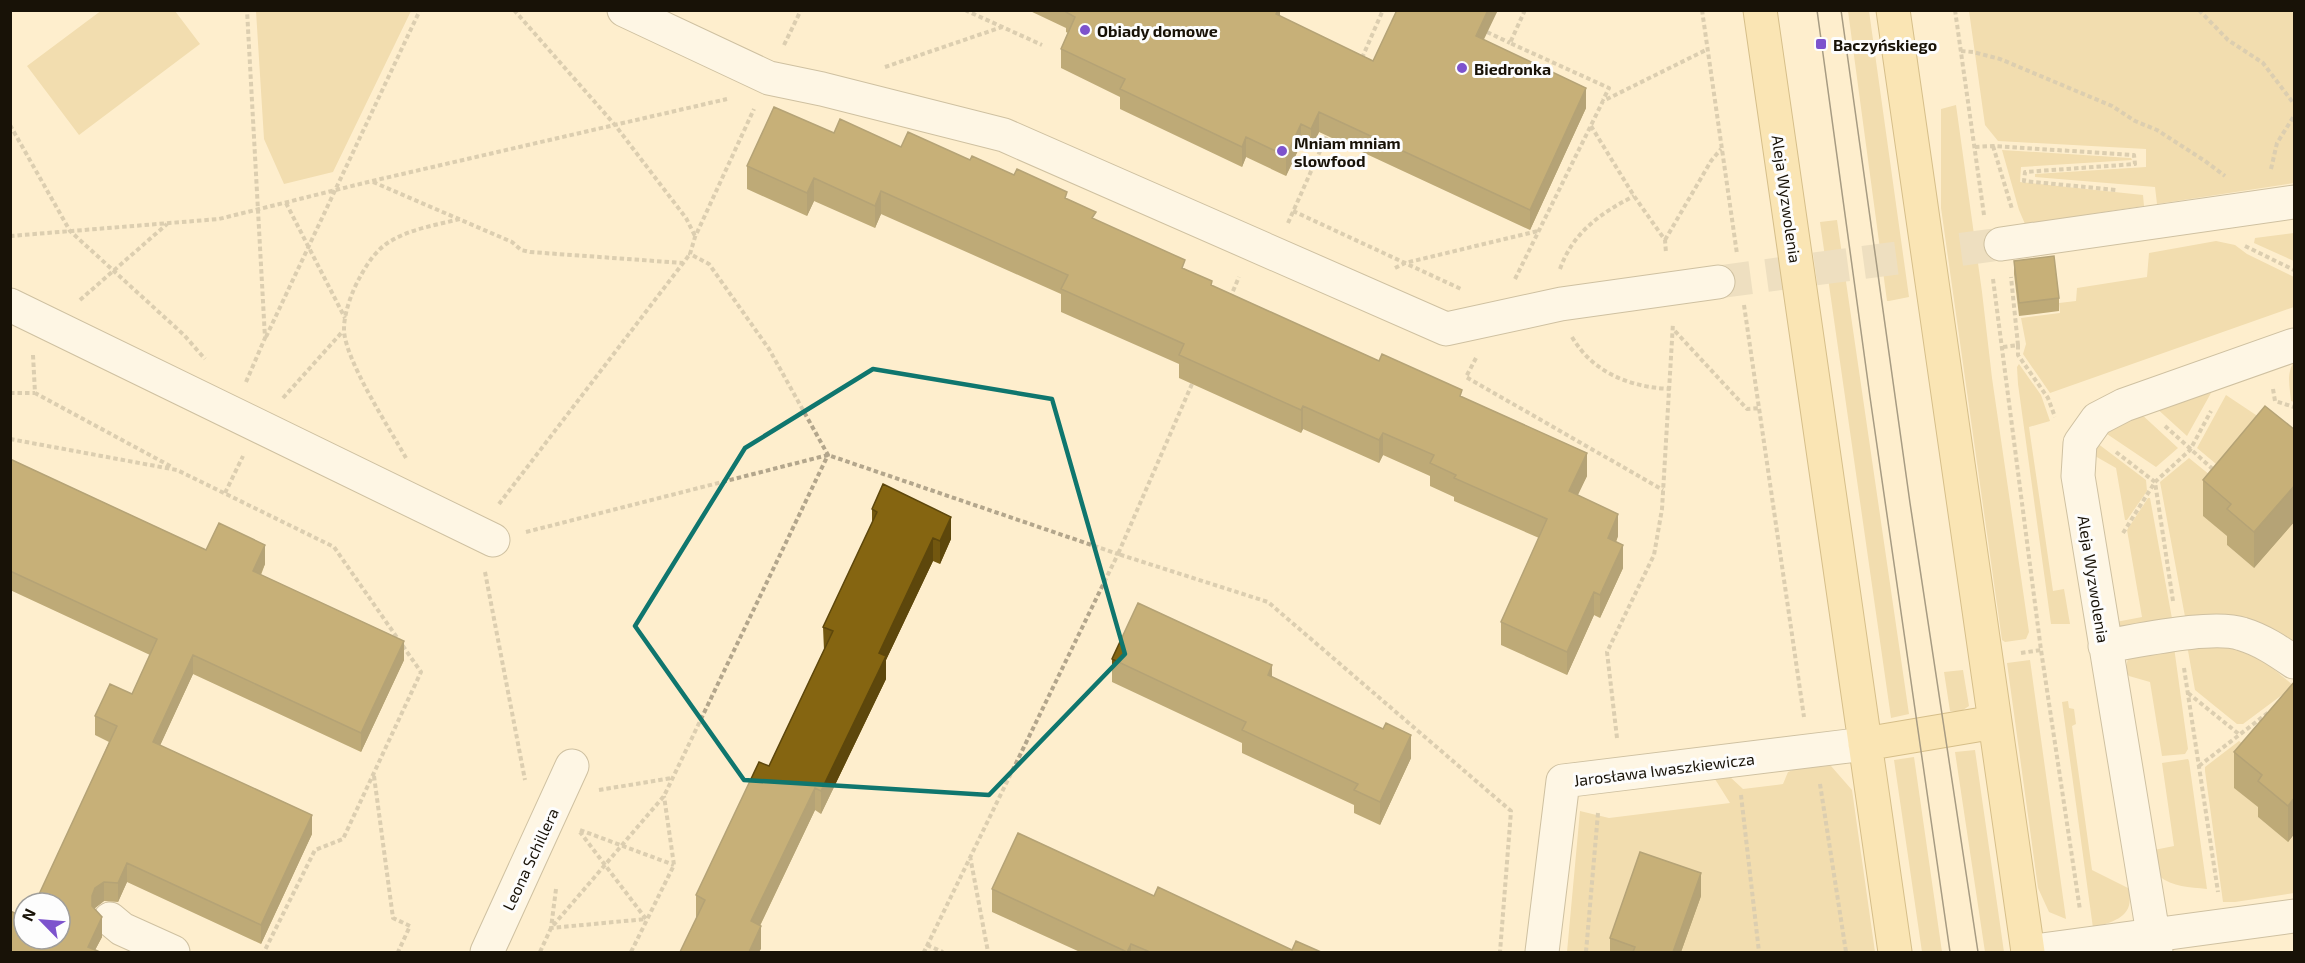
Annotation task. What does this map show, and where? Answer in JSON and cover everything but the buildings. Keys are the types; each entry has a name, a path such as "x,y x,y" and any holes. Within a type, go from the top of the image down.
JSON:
{"main road":[{"name":"Aleja Wyzwolenia","path":"1760,10 1894,952"},
{"path":"1893,10 2028,952"},
{"path":"1865,744 1995,722"}],"street":[{"path":"624,10 769,78 822,89 1004,135 1446,329 1498,313 1718,282"},
{"path":"2003,237 2150,223 2295,202"},
{"path":"10,305 485,536"},
{"name":"Aleja Wyzwolenia","path":"2155,944 2078,476 2080,443 2097,419 2138,400 2295,345"},
{"path":"2105,646 2205,631 2240,633 2270,645 2295,663"},
{"name":"Jarosława Iwaszkiewicza","path":"1542,952 1563,781 1865,744"},
{"name":"Leona Schillera","path":"487,952 564,823 582,779"},
{"path":"2028,952 2155,944 2295,916"},
{"path":"110,919 122,929 173,952"}],"path":[{"path":"247,10 260,209 265,338"},
{"path":"225,493 246,420 265,338 420,10"},
{"path":"514,10 615,125 686,218 695,237"},
{"path":"674,865 620,846 531,807 485,536 690,254 695,237 801,10"},
{"path":"965,10 1042,45"},
{"path":"1359,63 1383,10"},
{"path":"1510,43 1525,10"},
{"path":"1702,10 1737,255"},
{"path":"1955,10 1975,147 2003,237"},
{"path":"2199,10 2228,40 2263,63 2295,104"},
{"path":"878,69 1002,27"},
{"path":"1487,33 1609,88 1466,377 1663,490"},
{"path":"1603,100 1706,50"},
{"path":"1961,51 2000,59 2112,106 2157,130 2205,161 2262,207 2277,143 2295,116"},
{"path":"10,236 219,219 748,94 769,78"},
{"path":"10,125 70,231 184,335 208,362"},
{"path":"1592,126 1634,196 1665,240 1711,161 1721,149"},
{"path":"1226,307 1263,249 1293,211 1331,127"},
{"path":"1975,147 1993,146 2134,155 2135,164 2025,172 2024,181 2147,193 2150,223"},
{"path":"1993,146 2018,345 2003,347"},
{"path":"372,181 512,242 522,250 683,263"},
{"path":"286,202 345,318"},
{"path":"1293,211 1405,263 1498,313"},
{"path":"409,463 353,363 344,331 345,318 355,285 364,269 388,242 411,232 460,219"},
{"path":"35,393 33,341 168,223"},
{"path":"1350,288 1405,263 1539,231"},
{"path":"2250,249 2295,270"},
{"path":"690,254 709,264 769,349 828,454"},
{"path":"1993,276 2041,650 2080,914"},
{"path":"1744,302 1804,720"},
{"path":"1586,952 1611,775 1607,652 1654,555 1663,490 1674,330 1747,409 1760,408"},
{"path":"246,420 344,331"},
{"path":"2094,579 2155,482 2190,450 2235,366"},
{"path":"924,952 1118,554 1192,384"},
{"path":"10,393 35,393 177,470 333,547 422,672 343,839 315,850 264,952"},
{"path":"2138,400 2222,477"},
{"path":"10,439 177,470"},
{"path":"485,536 828,454 1118,554 1268,602 1511,811 1500,952"},
{"path":"540,952 551,928 664,796 828,454"},
{"path":"2187,692 2240,735"},
{"path":"2199,767 2276,706"},
{"path":"1737,760 1759,952"},
{"path":"374,774 393,918 410,926 398,952"},
{"path":"582,779 673,777"},
{"path":"1819,778 1846,952"},
{"path":"631,952 674,865 664,796"},
{"path":"564,823 605,865 646,919"},
{"path":"970,856 988,952"},
{"path":"551,928 646,919"},
{"path":"927,945 943,952"}],"highlighted area":[{"path":"873,369 1052,399 1125,654 989,795 744,780 635,626 745,448"}],"shaded area":[{"path":"102,10 175,11 200,44 79,135 27,66"},
{"path":"256,11 411,11 333,172 284,184 264,139"},
{"path":"1848,11 1869,11 1909,297 1889,301 1887,301"},
{"path":"1969,11 2294,11 2294,183 2157,204 2155,187 2035,177 2035,174 2146,167 2146,149 1998,141 1985,125"},
{"path":"1956,105 2029,632 2026,639 2005,642 2002,640 1941,208 1941,109"},
{"path":"2002,150 2131,158 2132,160 2021,167 2020,182 2143,195 2144,206 2025,224"},
{"path":"1837,220 1909,714 1891,718 1820,222"},
{"path":"2294,233 2294,261 2254,243 2255,238"},
{"path":"2216,241 2235,245 2247,254 2294,277 2294,307 2050,393 2023,354 2026,344 2021,318 2060,313 2059,303 2076,301 2077,288 2147,277 2149,253"},
{"path":"2294,362 2294,402 2291,401 2289,381"},
{"path":"2019,364 2041,395 2050,421 2029,427 2053,591 2064,589 2070,624 2051,624 2018,384 2017,367"},
{"path":"2211,393 2187,436 2154,406 2195,395"},
{"path":"2226,395 2256,415 2294,450 2234,479 2197,448"},
{"path":"2139,412 2178,448 2156,467 2104,432"},
{"path":"2097,443 2146,480 2147,491 2127,520 2125,520 2116,468 2095,456"},
{"path":"2189,458 2226,488 2231,540 2227,545 2254,568 2294,521 2294,650 2186,622 2160,482"},
{"path":"2150,498 2173,624 2117,630 2116,622 2142,617 2127,530"},
{"path":"2187,645 2236,647 2264,661 2294,686 2243,724 2237,724 2195,690"},
{"path":"2174,647 2188,749 2185,754 2162,756 2150,682 2129,676 2125,672 2128,658"},
{"path":"2030,660 2066,919 2049,912 2038,888 2007,663"},
{"path":"1963,670 1969,706 1960,712 1950,711 1944,672"},
{"path":"2068,701 2069,708 2074,709 2076,724 2072,726 2092,870 2128,888 2130,898 2129,906 2122,916 2093,928 2062,702"},
{"path":"2239,741 2261,757 2262,811 2258,817 2287,841 2294,833 2294,893 2223,902 2205,767"},
{"path":"1975,750 2004,952 1985,952 1955,752"},
{"path":"1914,757 1942,952 1922,952 1894,760"},
{"path":"2188,759 2207,889 2188,887 2164,880 2159,876 2154,850 2174,846 2162,763"},
{"path":"1831,766 1852,790 1875,952 1567,952 1580,811 1609,818 1730,803 1713,776 1729,776 1743,789 1783,784 1788,772 1800,767"}],"tunnel":[{"path":"1718,282 2001,244"}],"tram line":[{"path":"1817,10 1950,952"},
{"path":"1841,10 1910,503 1978,952"}],"place":[{"name":"Obiady domowe","path":"1085,30"},
{"name":"Baczyńskiego","path":"1821,44"},
{"name":"Biedronka","path":"1462,68"},
{"name":"Mniam mniam slowfood","path":"1282,151"}]}
